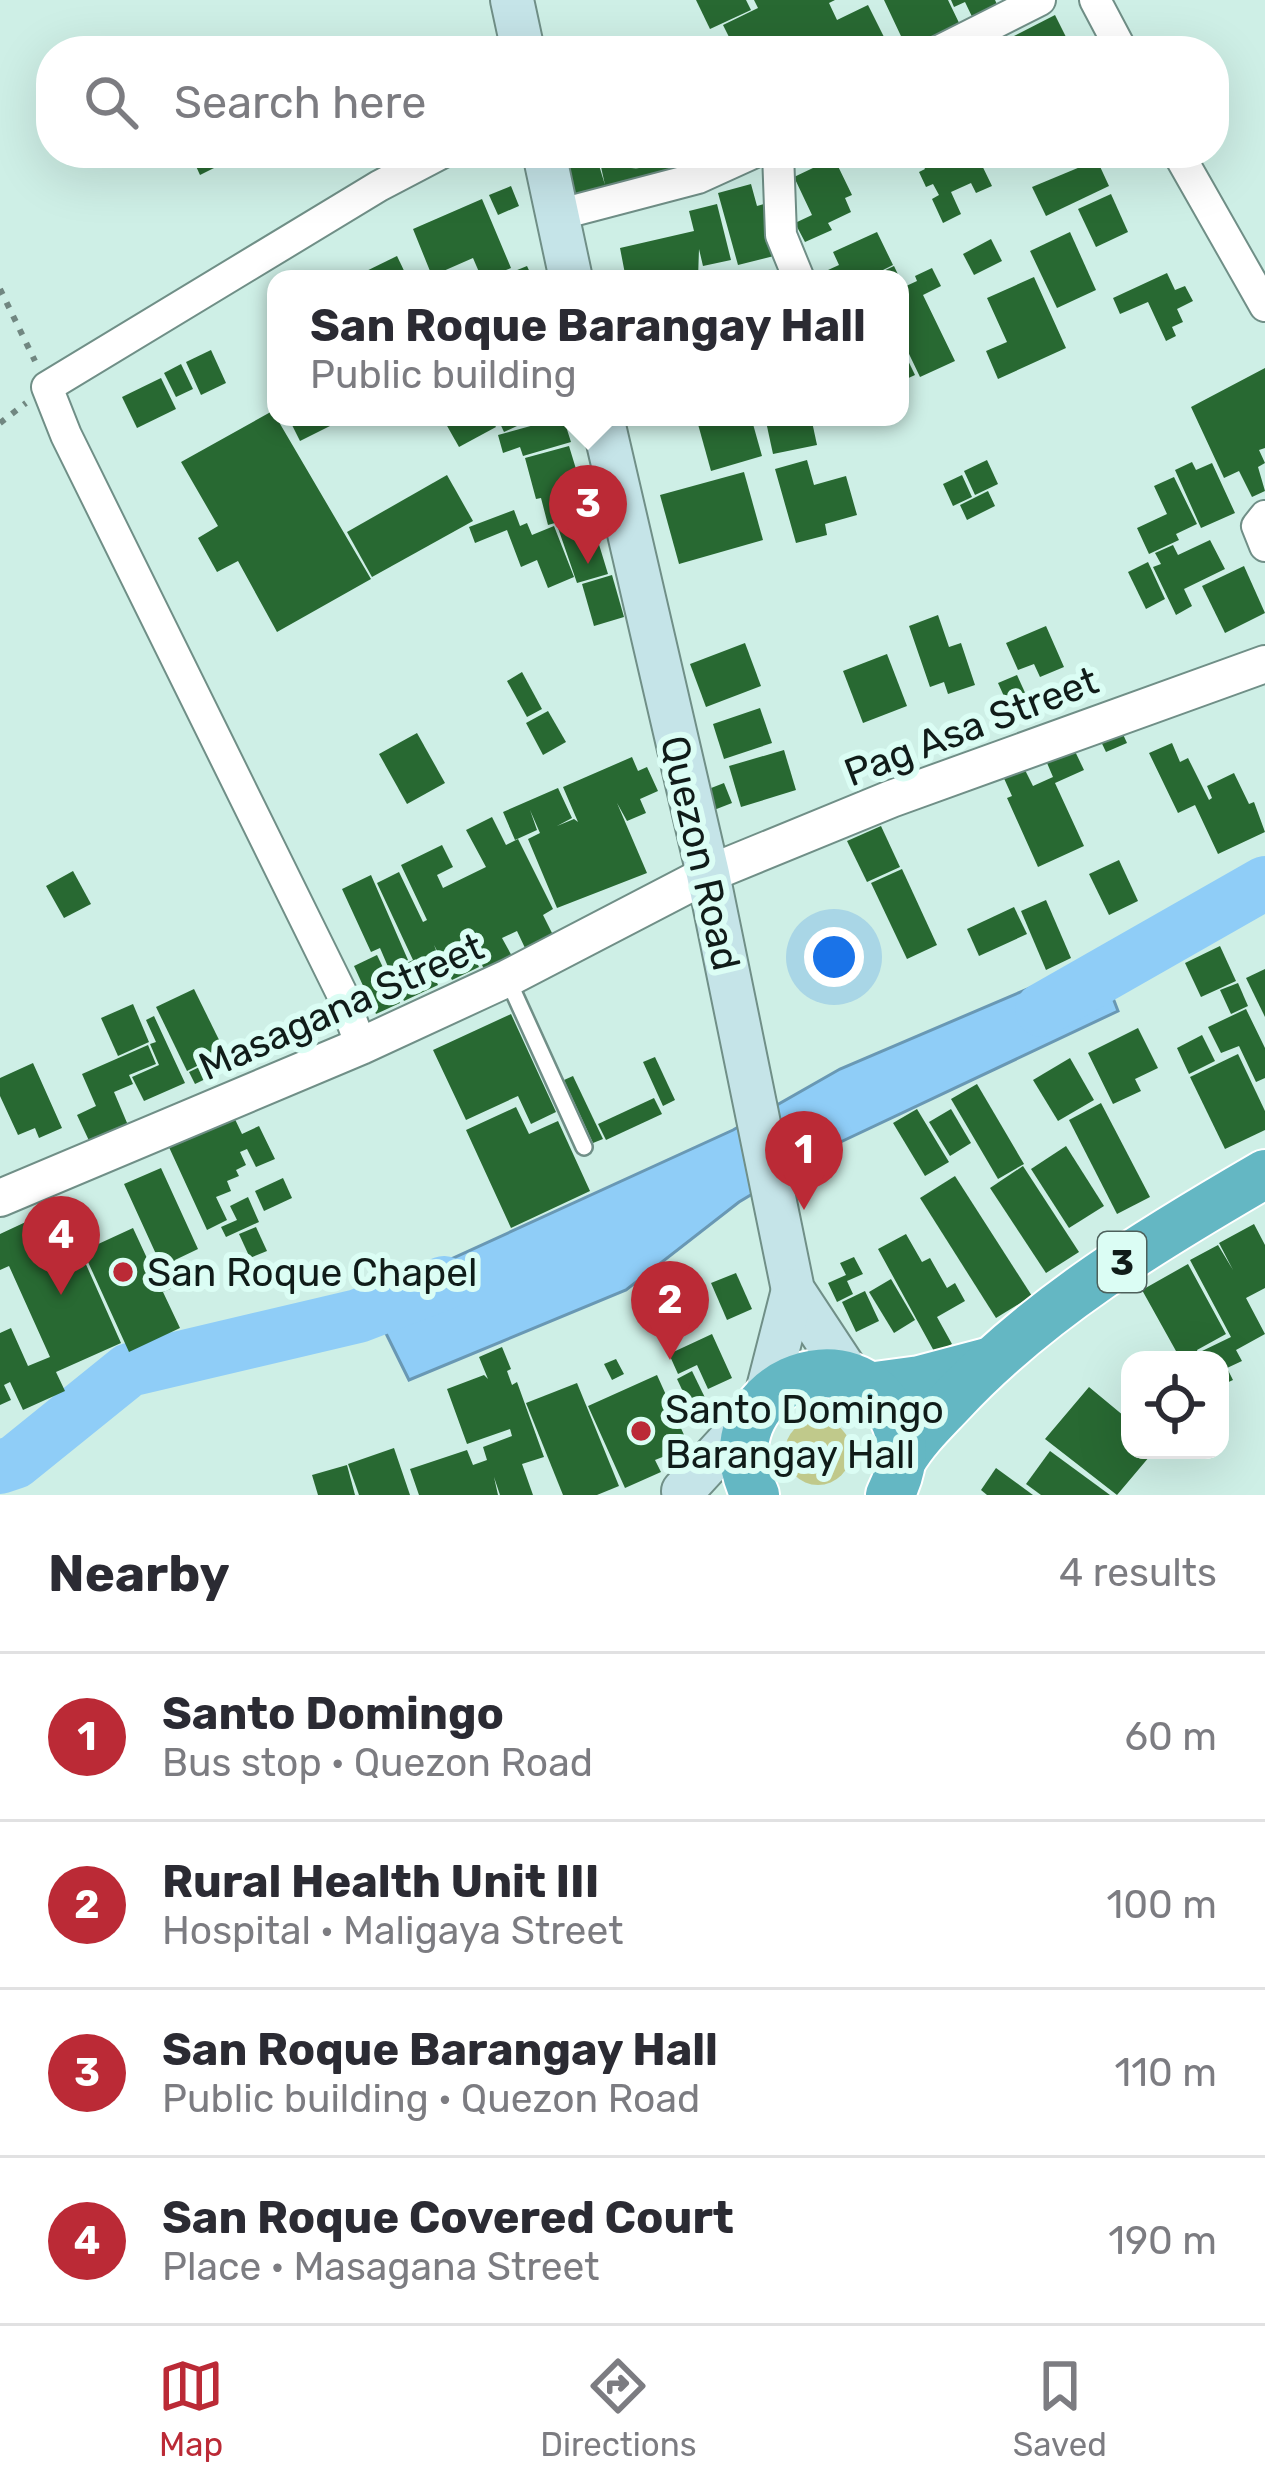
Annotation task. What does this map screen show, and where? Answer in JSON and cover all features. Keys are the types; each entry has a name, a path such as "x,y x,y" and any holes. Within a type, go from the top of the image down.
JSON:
{"highway":[{"name":"3","path":"896,1477 914,1441 988,1362 1093,1282 1180,1223 1265,1174"},
{"name":"3","path":"759,1406 784,1382 806,1375 829,1373 859,1382 920,1380 988,1362"},
{"name":"3","path":"859,1382 895,1419 896,1477"},
{"path":"755,1495 742,1457 744,1436 759,1406"}],"main road":[{"path":"512,0 520,36"},
{"path":"547,168 569,270"},
{"name":"Quezon Road","path":"604,426 708,874 793,1290 859,1382"},
{"name":"Quezon Road","path":"759,1406 793,1290"},
{"path":"677,1493 759,1406"},
{"path":"677,1493 735,1495"}],"street":[{"path":"969,36 1040,0"},
{"path":"1095,0 1114,36"},
{"path":"361,1046 340,992 66,435 47,387 413,168"},
{"path":"557,215 720,168"},
{"path":"779,168 781,235 795,270"},
{"path":"1187,168 1265,306"},
{"path":"1265,516 1257,526 1265,546"},
{"name":"Pag Asa Street","path":"708,874 891,799 1265,664"},
{"name":"Masagana Street","path":"0,1198 361,1046 508,978 708,874"}],"lane":[{"path":"508,978 584,1147"}],"path":[{"path":"0,289 47,387"}],"green space":[{"path":"818,1419 841,1429 851,1452 841,1475 818,1485 795,1475 785,1452 795,1429"}],"water":[{"path":"1098,959 1118,1011 830,1147 739,1202 626,1290 409,1380 368,1297 733,1130 840,1069"}],"building":[{"path":"696,0 746,0 751,10 710,29"},
{"path":"754,0 835,0 829,3 837,20 868,5 884,36 728,36 723,25 758,8"},
{"path":"884,0 948,0 962,29 947,36 901,36"},
{"path":"951,0 995,0 1002,15 977,27 965,2 954,7"},
{"path":"1055,15 1066,36 1014,36"},
{"path":"567,168 600,168 605,185 601,168 673,168 675,182 574,203"},
{"path":"813,168 839,168 852,195 845,198 851,212 828,223 832,230 805,242 795,223 812,215 794,177"},
{"path":"983,168 992,186 976,193 971,183 951,192 961,214 943,223 932,199 939,195 933,184 926,187 919,172"},
{"path":"1078,168 1101,168 1109,186 1046,216 1032,187"},
{"path":"751,184 757,206 768,203 782,254 738,265 718,193"},
{"path":"511,186 519,206 498,215 489,195"},
{"path":"1111,194 1128,232 1096,247 1078,209"},
{"path":"482,199 511,268 478,270 473,258 446,270 430,270 413,229"},
{"path":"717,204 731,260 703,266 699,249 698,270 624,270 620,248 694,231 689,211"},
{"path":"877,232 893,265 883,270 828,270 839,265 833,252"},
{"path":"1070,232 1096,290 1057,308 1030,251"},
{"path":"991,239 1002,261 974,275 963,254"},
{"path":"397,256 404,270 368,270"},
{"path":"932,268 941,286 923,295 955,361 920,377 909,354 909,285"},
{"path":"1167,273 1175,290 1185,286 1193,301 1177,309 1183,322 1172,327 1176,336 1166,341 1148,302 1120,314 1113,298"},
{"path":"1034,277 1066,348 998,379 986,351 1007,342 987,298"},
{"path":"211,350 226,383 201,395 186,362"},
{"path":"181,364 193,389 176,397 164,373"},
{"path":"1265,368 1265,448 1259,450 1265,463 1258,467 1265,491 1252,497 1239,471 1224,478 1191,407"},
{"path":"161,378 176,409 137,428 122,397"},
{"path":"267,414 267,426 281,426 371,579 277,632 238,561 217,572 198,538 218,526 181,462"},
{"path":"292,426 330,426 300,441"},
{"path":"447,426 496,427 459,447"},
{"path":"530,426 566,426 571,442 523,456 520,447 503,453 498,435"},
{"path":"698,426 754,426 762,456 711,471"},
{"path":"767,426 813,426 817,445 773,454"},
{"path":"569,446 608,574 577,583 557,525 576,517 548,525 525,458"},
{"path":"807,460 814,485 846,476 857,515 825,524 827,535 796,543 775,469"},
{"path":"987,460 998,484 975,495 964,471"},
{"path":"1192,462 1196,470 1212,463 1235,513 1201,528 1175,470"},
{"path":"744,472 763,540 679,564 660,495"},
{"path":"447,475 473,521 372,577 347,532"},
{"path":"962,475 972,497 953,506 943,484"},
{"path":"1174,477 1197,524 1176,534 1179,540 1149,554 1137,528 1167,514 1154,486"},
{"path":"988,491 995,506 967,520 960,505"},
{"path":"514,510 520,526 527,523 532,535 554,526 574,577 548,588 537,560 521,567 507,530 475,543 469,527"},
{"path":"1210,540 1225,569 1184,589 1192,606 1176,615 1153,567 1161,564 1155,553 1173,545 1178,555"},
{"path":"1148,562 1165,599 1146,609 1128,572"},
{"path":"1244,566 1265,613 1225,633 1202,586"},
{"path":"612,575 624,617 594,626 582,584"},
{"path":"938,615 949,647 961,643 975,685 948,694 944,682 930,687 909,626"},
{"path":"1046,626 1064,667 1040,677 1034,664 1018,670 1006,643"},
{"path":"745,643 761,686 706,707 690,664"},
{"path":"887,654 907,706 863,723 843,671"},
{"path":"522,672 542,709 527,717 507,681"},
{"path":"1017,675 1027,697 1008,705 998,683"},
{"path":"760,708 772,743 724,759 713,724"},
{"path":"548,711 566,742 543,755 526,723"},
{"path":"1116,719 1127,743 1106,752 1095,729"},
{"path":"417,733 445,783 407,804 379,754"},
{"path":"1071,743 1084,770 1055,783 1084,846 1038,867 1007,798 1012,796 1002,774 1022,764 1033,786 1053,777 1044,756"},
{"path":"1172,743 1180,762 1188,758 1209,800 1207,786 1234,773 1249,804 1254,802 1265,832 1218,854 1195,805 1178,813 1149,753"},
{"path":"784,750 796,790 741,807 729,766"},
{"path":"632,757 638,771 647,767 658,791 640,799 646,813 627,821 617,803 647,873 557,908 528,839 540,833 530,810 537,830 515,840 503,812 558,788 572,818 557,826 574,819 578,822 563,787"},
{"path":"724,783 732,803 714,810 706,790"},
{"path":"492,817 506,845 518,839 553,909 543,915 553,935 525,948 517,931 502,938 513,958 485,971 474,949 479,967 452,980 434,945 439,958 428,963 438,985 404,1001 390,971 413,960 377,883 399,872 423,922 427,920 401,865 442,845 453,867 437,875 443,888 486,867 466,830"},
{"path":"881,826 900,867 867,882 847,841"},
{"path":"1119,860 1138,901 1109,915 1089,874"},
{"path":"902,869 937,945 907,959 871,883"},
{"path":"73,871 91,904 64,918 46,886"},
{"path":"371,875 408,960 389,969 380,948 371,952 342,889"},
{"path":"1046,900 1071,958 1046,970 1021,911"},
{"path":"1014,907 1027,934 979,956 967,929"},
{"path":"1220,946 1236,981 1201,997 1185,963"},
{"path":"377,955 400,1003 376,1014 354,966"},
{"path":"1265,969 1265,1017 1246,978"},
{"path":"1238,983 1248,1006 1231,1014 1220,990"},
{"path":"194,989 225,1052 187,1071 156,1007"},
{"path":"133,1004 149,1042 118,1056 101,1018"},
{"path":"1246,1009 1265,1048 1265,1078 1256,1082 1239,1046 1221,1053 1208,1027"},
{"path":"511,1014 556,1112 531,1124 518,1096 466,1120 433,1050"},
{"path":"154,1016 185,1083 144,1101 132,1077 159,1065 146,1020"},
{"path":"1138,1028 1158,1068 1135,1079 1141,1091 1113,1104 1088,1053"},
{"path":"1202,1035 1215,1061 1189,1074 1177,1048"},
{"path":"148,1045 156,1064 129,1075 133,1084 114,1092 130,1130 92,1147 77,1115 96,1106 82,1074"},
{"path":"1238,1054 1265,1111 1265,1130 1225,1149 1190,1077"},
{"path":"655,1057 675,1100 663,1106 643,1062"},
{"path":"1070,1058 1094,1100 1058,1121 1033,1080"},
{"path":"210,1062 216,1074 195,1084 189,1072"},
{"path":"33,1063 62,1128 39,1138 35,1128 18,1135 0,1096 0,1078"},
{"path":"573,1076 603,1139 593,1143 564,1080"},
{"path":"977,1084 1024,1164 998,1179 951,1099"},
{"path":"654,1098 662,1114 606,1140 598,1124"},
{"path":"1101,1103 1150,1197 1117,1214 1069,1120"},
{"path":"516,1107 529,1134 558,1121 590,1191 511,1228 466,1130"},
{"path":"917,1109 949,1162 925,1176 893,1123"},
{"path":"951,1109 971,1143 950,1156 929,1122"},
{"path":"233,1115 242,1134 259,1126 275,1159 256,1167 247,1149 240,1152 246,1165 236,1170 239,1176 227,1181 231,1191 216,1197 227,1220 207,1230 168,1145"},
{"path":"1066,1146 1104,1206 1069,1228 1031,1169"},
{"path":"1023,1166 1079,1252 1046,1273 990,1188"},
{"path":"161,1168 198,1249 175,1260 185,1283 163,1292 180,1328 129,1352 83,1251 133,1228 152,1269 161,1265 124,1184"},
{"path":"955,1176 1032,1296 996,1318 920,1198"},
{"path":"283,1178 292,1198 264,1211 255,1191"},
{"path":"248,1197 259,1222 226,1237 221,1227 237,1220 230,1206"},
{"path":"60,1206 121,1343 56,1372 65,1391 23,1410 10,1382 4,1385 11,1400 0,1405 0,1333 11,1328 28,1366 50,1357 9,1266 0,1270 0,1234"},
{"path":"1254,1224 1265,1245 1265,1288 1246,1298 1265,1334 1236,1350 1242,1361 1229,1367 1229,1351 1202,1351 1231,1337 1190,1260 1218,1245 1233,1270 1219,1243"},
{"path":"256,1227 267,1251 250,1258 239,1234"},
{"path":"906,1234 922,1262 930,1258 947,1288 955,1283 965,1301 937,1317 952,1344 935,1353 878,1249"},
{"path":"854,1257 863,1274 847,1281 853,1294 837,1302 828,1283 846,1275 840,1263"},
{"path":"1188,1264 1226,1334 1197,1351 1176,1351 1142,1290"},
{"path":"736,1273 752,1309 727,1320 711,1283"},
{"path":"891,1279 915,1320 894,1333 869,1292"},
{"path":"865,1291 879,1321 856,1332 842,1302"},
{"path":"712,1334 732,1378 708,1389 697,1365 678,1374 669,1354"},
{"path":"502,1347 512,1385 517,1382 544,1457 522,1464 533,1495 500,1495 494,1477 498,1495 419,1495 410,1469 467,1450 473,1465 487,1460 483,1447 512,1436 510,1429 467,1444 447,1389 484,1375 488,1379 479,1357"},
{"path":"616,1359 624,1374 612,1380 604,1364"},
{"path":"692,1371 709,1406 693,1413 677,1379"},
{"name":"Santo Domingo Barangay Hall","path":"657,1375 694,1457 670,1467 665,1456 655,1460 661,1472 625,1488 588,1406"},
{"path":"577,1383 619,1486 597,1495 563,1495 526,1403"},
{"path":"1089,1387 1121,1414 1121,1459 1147,1459 1117,1495 1045,1439"},
{"path":"394,1448 410,1495 359,1495 348,1464"},
{"path":"1050,1451 1110,1495 1041,1495 1026,1484"},
{"path":"347,1465 355,1495 318,1495 312,1475"},
{"path":"996,1468 1033,1495 987,1495 981,1490"}],"waterway":[{"path":"1042,1010 1265,883"},
{"path":"0,1467 15,1462 129,1370 358,1316 444,1283"}],"place":[{"name":"San Roque Barangay Hall","path":"588,564"},
{"name":"Santo Domingo","path":"804,1210"},
{"name":"San Roque Chapel","path":"123,1272"},
{"name":"San Roque Covered Court","path":"61,1295"},
{"name":"Rural Health Unit III","path":"670,1360"},
{"name":"Santo Domingo Barangay Hall","path":"641,1431"}]}
